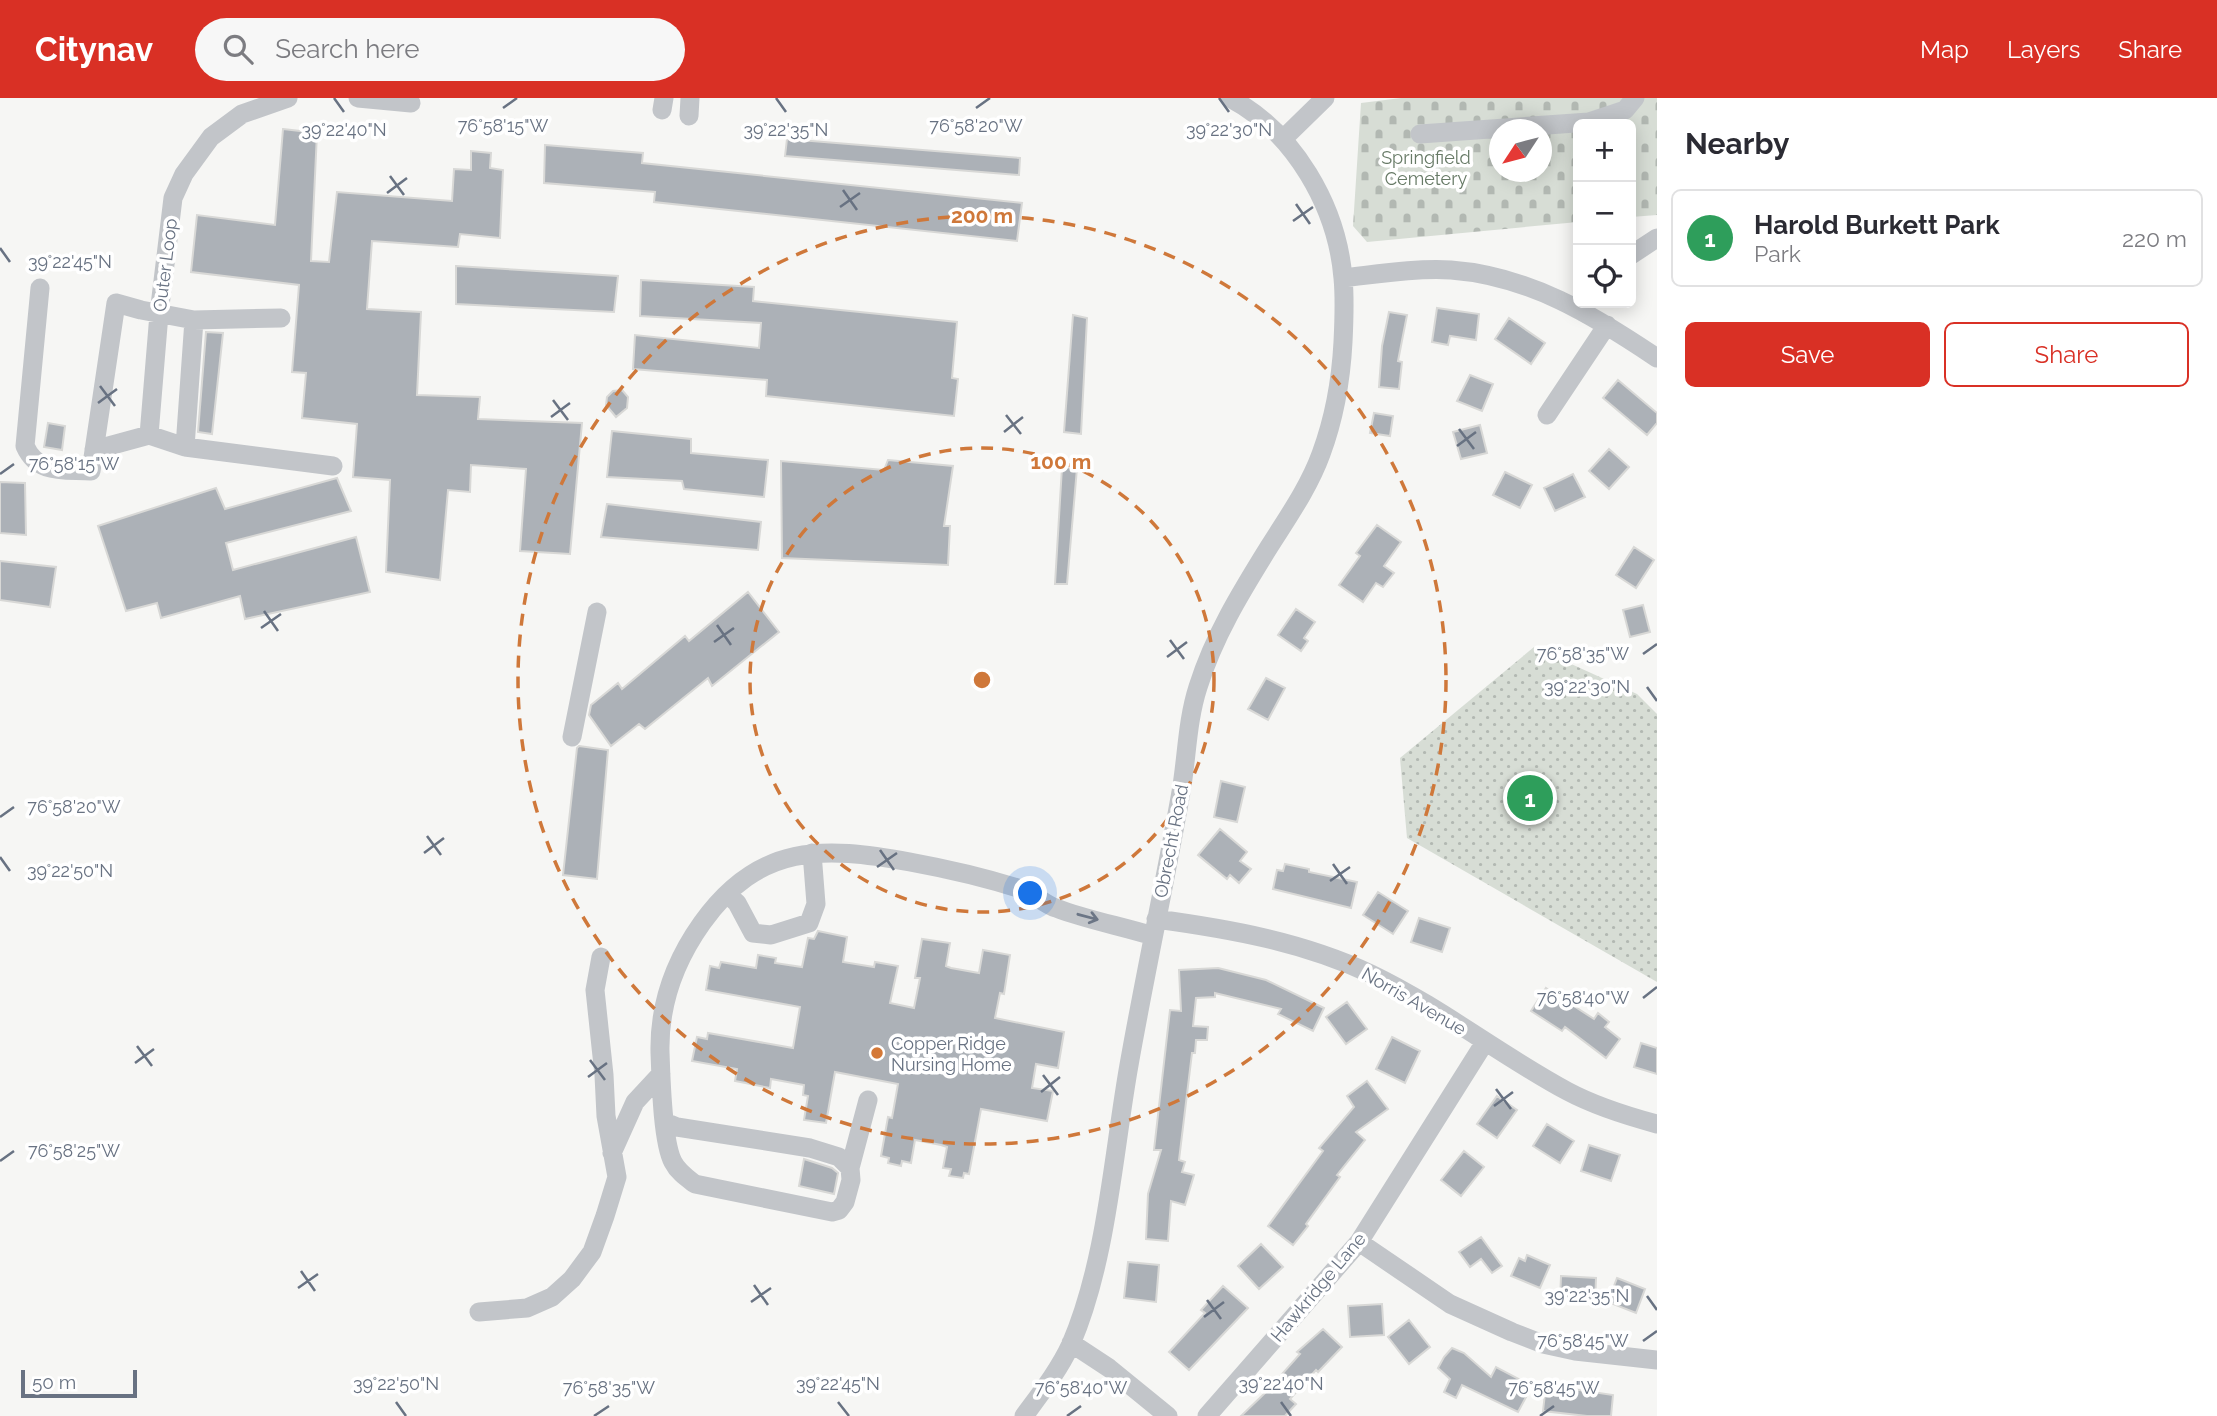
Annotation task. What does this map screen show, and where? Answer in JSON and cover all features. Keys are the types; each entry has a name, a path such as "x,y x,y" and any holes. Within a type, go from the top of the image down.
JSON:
{"street":[{"name":"Outer Loop","path":"149,435 159,314 173,198 184,174 211,137 242,114 288,98"},
{"path":"358,98 411,103"},
{"name":"Obrecht Road","path":"1024,1416 1071,1343 1089,1291 1098,1254 1128,1068 1181,788 1192,706 1228,613 1307,485 1321,456 1340,379 1343,278 1335,237 1320,196 1283,139 1263,120 1230,98"},
{"path":"1283,139 1325,98"},
{"path":"1420,134 1589,122 1625,110 1635,98"},
{"path":"1636,253 1657,238"},
{"path":"1343,278 1449,270 1487,275 1599,314 1657,358"},
{"path":"40,288 25,446 37,464 48,468 91,471 116,303 194,320 281,318"},
{"path":"1547,415 1599,314"},
{"path":"185,447 194,320"},
{"path":"94,450 149,435 185,447 333,466"},
{"path":"572,737 597,612"},
{"path":"727,894 737,903 754,933 771,935 809,923 816,904 812,853"},
{"name":"Norris Avenue","path":"868,1100 850,1168 851,1180 845,1202 839,1210 831,1212 695,1184 674,1164 665,1122 660,1042 665,1004 675,969 692,937 716,904 738,884 771,864 799,854 869,854 945,869 1027,891 1053,908 1154,927 1224,929 1304,947 1335,958 1408,994 1570,1093 1624,1115 1657,1124"},
{"path":"479,1312 527,1308 552,1297 572,1279 592,1252 605,1216 617,1177 606,1115 596,990 601,957"},
{"name":"Hawkridge Lane","path":"1207,1416 1359,1242 1485,1042"},
{"path":"612,1153 635,1102 661,1074"},
{"path":"665,1122 677,1127 810,1148 838,1157 850,1168"},
{"path":"1359,1242 1450,1304 1522,1336 1575,1352 1657,1360"},
{"path":"1071,1343 1109,1368 1168,1416"}],"green space":[{"name":"Springfield Cemetery","path":"1401,98 1657,98 1657,215 1636,217 1636,119 1573,119 1573,222 1367,242 1353,226 1361,103"},
{"path":"1534,647 1637,694 1657,714 1657,982 1407,838 1400,758"}],"building":[{"path":"283,129 317,133 311,261 329,262 337,192 452,201 454,169 471,170 471,151 491,153 490,168 503,170 500,238 460,234 458,247 372,241 367,309 421,312 417,395 480,397 478,419 582,423 570,554 520,551 526,469 471,465 470,492 448,490 440,580 386,572 390,480 353,477 357,424 302,418 306,373 292,372 299,285 191,272 197,215 275,225"},
{"path":"787,139 1020,158 1019,175 785,156"},
{"path":"545,145 643,153 642,163 1022,203 1017,241 654,202 655,192 544,183"},
{"path":"456,266 618,276 614,312 456,304"},
{"path":"641,280 754,287 753,301 957,322 952,378 958,379 954,416 766,396 767,380 633,369 635,335 759,348 761,323 640,316"},
{"path":"1437,308 1479,314 1476,340 1450,336 1448,345 1432,342"},
{"path":"1389,312 1407,315 1398,361 1402,362 1399,389 1379,387 1382,346"},
{"path":"1073,315 1087,318 1081,434 1064,432"},
{"path":"1509,318 1545,343 1531,364 1495,339"},
{"path":"206,332 223,333 212,434 198,432"},
{"path":"1470,375 1493,384 1482,411 1457,401"},
{"path":"1618,380 1657,413 1657,423 1647,435 1603,398"},
{"path":"622,390 628,397 627,408 616,417 606,405 607,397 613,391"},
{"path":"1374,413 1393,416 1390,436 1370,433"},
{"path":"48,423 65,426 62,450 44,447"},
{"path":"1480,425 1487,453 1461,459 1453,432"},
{"path":"612,431 691,439 691,453 768,460 764,497 684,489 682,481 607,477"},
{"path":"1609,449 1629,467 1609,489 1589,471"},
{"path":"888,460 953,466 944,526 950,526 948,565 782,558 781,461 884,470"},
{"path":"1062,467 1077,468 1067,584 1055,584"},
{"path":"1505,472 1532,485 1520,508 1493,495"},
{"path":"1573,474 1585,497 1555,511 1544,488"},
{"path":"337,478 351,511 226,543 233,570 356,537 370,592 245,619 240,596 161,618 157,603 126,611 98,526 216,488 225,509"},
{"path":"0,482 25,483 26,535 0,533"},
{"path":"607,504 761,522 758,550 601,537"},
{"path":"1377,525 1401,542 1384,566 1394,573 1383,587 1376,583 1363,602 1339,585 1360,556 1356,553"},
{"path":"1634,547 1654,560 1636,588 1616,575"},
{"path":"0,561 56,567 50,607 0,600"},
{"path":"748,592 779,632 712,686 708,678 645,729 639,724 611,746 589,715 591,705 618,683 622,689 685,636 689,641"},
{"path":"1643,605 1650,632 1630,637 1623,610"},
{"path":"1296,609 1315,622 1304,638 1308,641 1301,651 1278,635"},
{"path":"1266,678 1285,688 1268,720 1248,709"},
{"path":"579,746 608,750 597,879 563,875"},
{"path":"1221,781 1245,787 1237,822 1214,817"},
{"path":"1220,829 1247,852 1240,861 1251,869 1239,883 1230,875 1227,879 1198,855"},
{"path":"1285,864 1357,882 1351,908 1273,889 1277,870 1283,871"},
{"path":"1378,892 1408,911 1393,934 1363,915"},
{"path":"1419,918 1450,928 1442,952 1411,942"},
{"name":"Copper Ridge Nursing Home","path":"818,931 847,937 843,962 874,967 875,962 898,966 890,1003 914,1008 920,978 915,978 922,939 950,943 946,966 951,968 979,973 983,950 1010,955 1004,994 1000,993 995,1018 1064,1032 1058,1068 1036,1064 1032,1088 1053,1091 1047,1121 981,1109 969,1174 964,1173 963,1178 949,1176 951,1169 943,1168 947,1147 941,1145 915,1140 911,1163 902,1161 901,1166 888,1163 889,1158 881,1156 888,1117 892,1118 898,1084 835,1072 826,1123 804,1120 808,1096 803,1095 804,1085 771,1079 770,1088 735,1081 737,1069 692,1061 697,1037 707,1039 708,1033 793,1048 800,1007 706,990 710,966 719,968 721,962 756,968 758,955 776,958 775,963 802,967 808,938 814,939"},
{"path":"1218,968 1266,980 1324,1008 1313,1031 1278,1014 1281,1009 1215,993 1215,997 1196,998 1193,1026 1208,1027 1207,1040 1196,1040 1195,1053 1192,1053 1179,1160 1185,1162 1182,1172 1194,1175 1185,1205 1171,1201 1168,1241 1146,1239 1148,1194 1161,1150 1154,1150 1170,1010 1181,1011 1179,970"},
{"path":"1546,988 1594,1019 1598,1013 1609,1022 1605,1027 1620,1039 1606,1058 1565,1027 1562,1031 1531,1011"},
{"path":"1347,1002 1367,1029 1346,1044 1326,1017"},
{"path":"1392,1037 1420,1051 1405,1083 1376,1069"},
{"path":"1641,1043 1657,1048 1657,1074 1634,1067"},
{"path":"1367,1081 1388,1109 1356,1132 1365,1140 1337,1175 1340,1177 1293,1245 1268,1226 1323,1151 1319,1148 1354,1107 1347,1096"},
{"path":"1497,1096 1517,1110 1497,1138 1477,1124"},
{"path":"1547,1124 1574,1141 1560,1163 1533,1146"},
{"path":"1589,1145 1620,1155 1611,1181 1581,1171"},
{"path":"1464,1151 1484,1167 1461,1196 1441,1180"},
{"path":"804,1159 832,1168 838,1173 834,1194 799,1186"},
{"path":"1481,1237 1502,1266 1492,1273 1481,1259 1470,1267 1459,1252"},
{"path":"1261,1244 1283,1267 1259,1289 1238,1266"},
{"path":"1527,1255 1550,1265 1540,1288 1511,1276 1519,1258 1525,1261"},
{"path":"1128,1262 1159,1265 1156,1302 1124,1298"},
{"path":"1561,1276 1596,1278 1595,1304 1560,1302"},
{"path":"1617,1278 1645,1289 1636,1313 1608,1302"},
{"path":"1223,1286 1248,1308 1189,1370 1169,1352 1205,1313 1201,1310"},
{"path":"1382,1304 1384,1335 1350,1337 1348,1306"},
{"path":"1409,1320 1430,1347 1409,1364 1388,1337"},
{"path":"1323,1329 1342,1347 1318,1372 1316,1370 1290,1399 1296,1404 1285,1416 1241,1416 1300,1354 1297,1352"},
{"path":"1452,1348 1464,1353 1491,1377 1496,1367 1532,1386 1518,1412 1462,1385 1456,1398 1444,1392 1450,1379 1438,1368"},
{"path":"1546,1385 1613,1395 1611,1416 1543,1411"}],"place":[{"name":"Harold Burkett Park","path":"1530,798"},
{"name":"Copper Ridge Nursing Home","path":"877,1053"}]}
